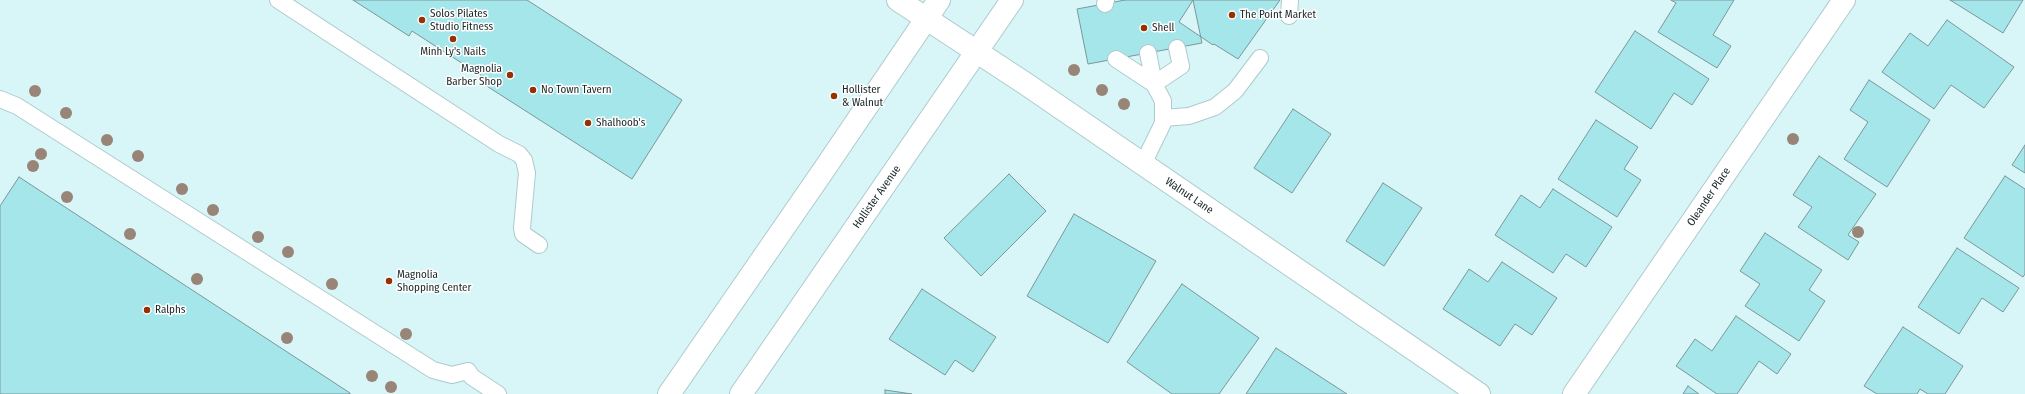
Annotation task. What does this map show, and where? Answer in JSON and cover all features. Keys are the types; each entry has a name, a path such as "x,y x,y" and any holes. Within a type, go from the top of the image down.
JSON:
{"street":[{"name":"Walnut Lane","path":"898,0 977,51 1479,394"},
{"path":"669,394 939,0"},
{"name":"Hollister Avenue","path":"741,394 1012,0"},
{"name":"Oleander Place","path":"1574,394 1844,0"}],"lane":[{"path":"278,0 499,144 519,154 524,160 527,173 522,228 523,234 539,245"},
{"path":"1288,16 1290,0"},
{"path":"1154,84 1181,66 1177,48"},
{"path":"1143,164 1158,136 1163,123 1163,101 1154,84 1148,53"},
{"path":"1163,118 1189,116 1215,107 1235,91 1260,58"},
{"path":"1116,59 1154,84"},
{"path":"0,99 17,106 433,370 452,375 468,371 472,377 498,394"}],"building":[{"path":"353,0 527,0 682,100 632,179 482,83 485,78 412,31 409,36"},
{"path":"1125,0 1193,0 1202,43 1088,64 1077,9"},
{"path":"1193,0 1280,0 1238,59 1214,44 1213,45 1179,22"},
{"path":"1671,0 1734,0 1713,35 1731,46 1717,68 1658,32 1676,3"},
{"path":"1950,0 2023,0 2003,33"},
{"path":"1947,20 2014,67 1984,108 1951,85 1934,109 1882,72 1910,33 1928,46"},
{"path":"1635,31 1709,79 1692,105 1674,93 1651,129 1595,92"},
{"path":"1869,80 1930,120 1887,187 1844,159 1868,122 1850,110"},
{"path":"1293,109 1331,134 1292,193 1254,168"},
{"path":"1596,120 1638,147 1624,169 1641,180 1617,217 1558,179"},
{"path":"2025,145 2025,173 2012,165"},
{"path":"1819,156 1876,194 1848,235 1859,242 1848,260 1798,227 1812,207 1793,195"},
{"path":"1009,174 1046,211 981,276 944,238"},
{"path":"2005,176 2025,189 2025,274 2023,277 1964,238"},
{"path":"19,177 350,394 0,394 0,206"},
{"path":"1383,183 1422,208 1384,266 1346,241"},
{"path":"1553,189 1612,227 1586,267 1566,254 1553,273 1495,235 1521,195 1540,208"},
{"path":"1074,214 1156,261 1108,343 1027,296"},
{"path":"1765,233 1822,270 1809,290 1825,301 1799,341 1745,306 1760,284 1740,271"},
{"path":"1957,248 2019,288 2003,312 1982,298 1959,334 1918,307"},
{"path":"1502,262 1557,298 1532,335 1515,324 1500,346 1443,309 1469,269 1488,282"},
{"path":"1182,284 1259,338 1219,394 1172,394 1127,362"},
{"path":"922,289 996,337 973,372 955,360 945,375 889,339"},
{"path":"1736,316 1791,354 1777,374 1759,361 1737,394 1717,394 1676,366 1695,339 1712,351"},
{"path":"1903,327 1963,366 1945,394 1928,394 1920,389 1917,394 1877,394 1864,386"},
{"path":"1276,348 1347,394 1246,394"},
{"path":"1688,386 1699,394 1683,394"},
{"path":"885,390 912,394 885,394"}],"place":[{"name":"The Point Market","path":"1232,15"},
{"name":"Solos Pilates Studio Fitness","path":"422,20"},
{"name":"Shell","path":"1144,28"},
{"name":"Minh Ly's Nails","path":"453,39"},
{"name":"Magnolia Barber Shop","path":"510,75"},
{"name":"No Town Tavern","path":"533,90"},
{"name":"Hollister & Walnut","path":"834,96"},
{"name":"Shalhoob's","path":"588,123"},
{"name":"Magnolia Shopping Center","path":"389,281"},
{"name":"Ralphs","path":"147,310"}]}
